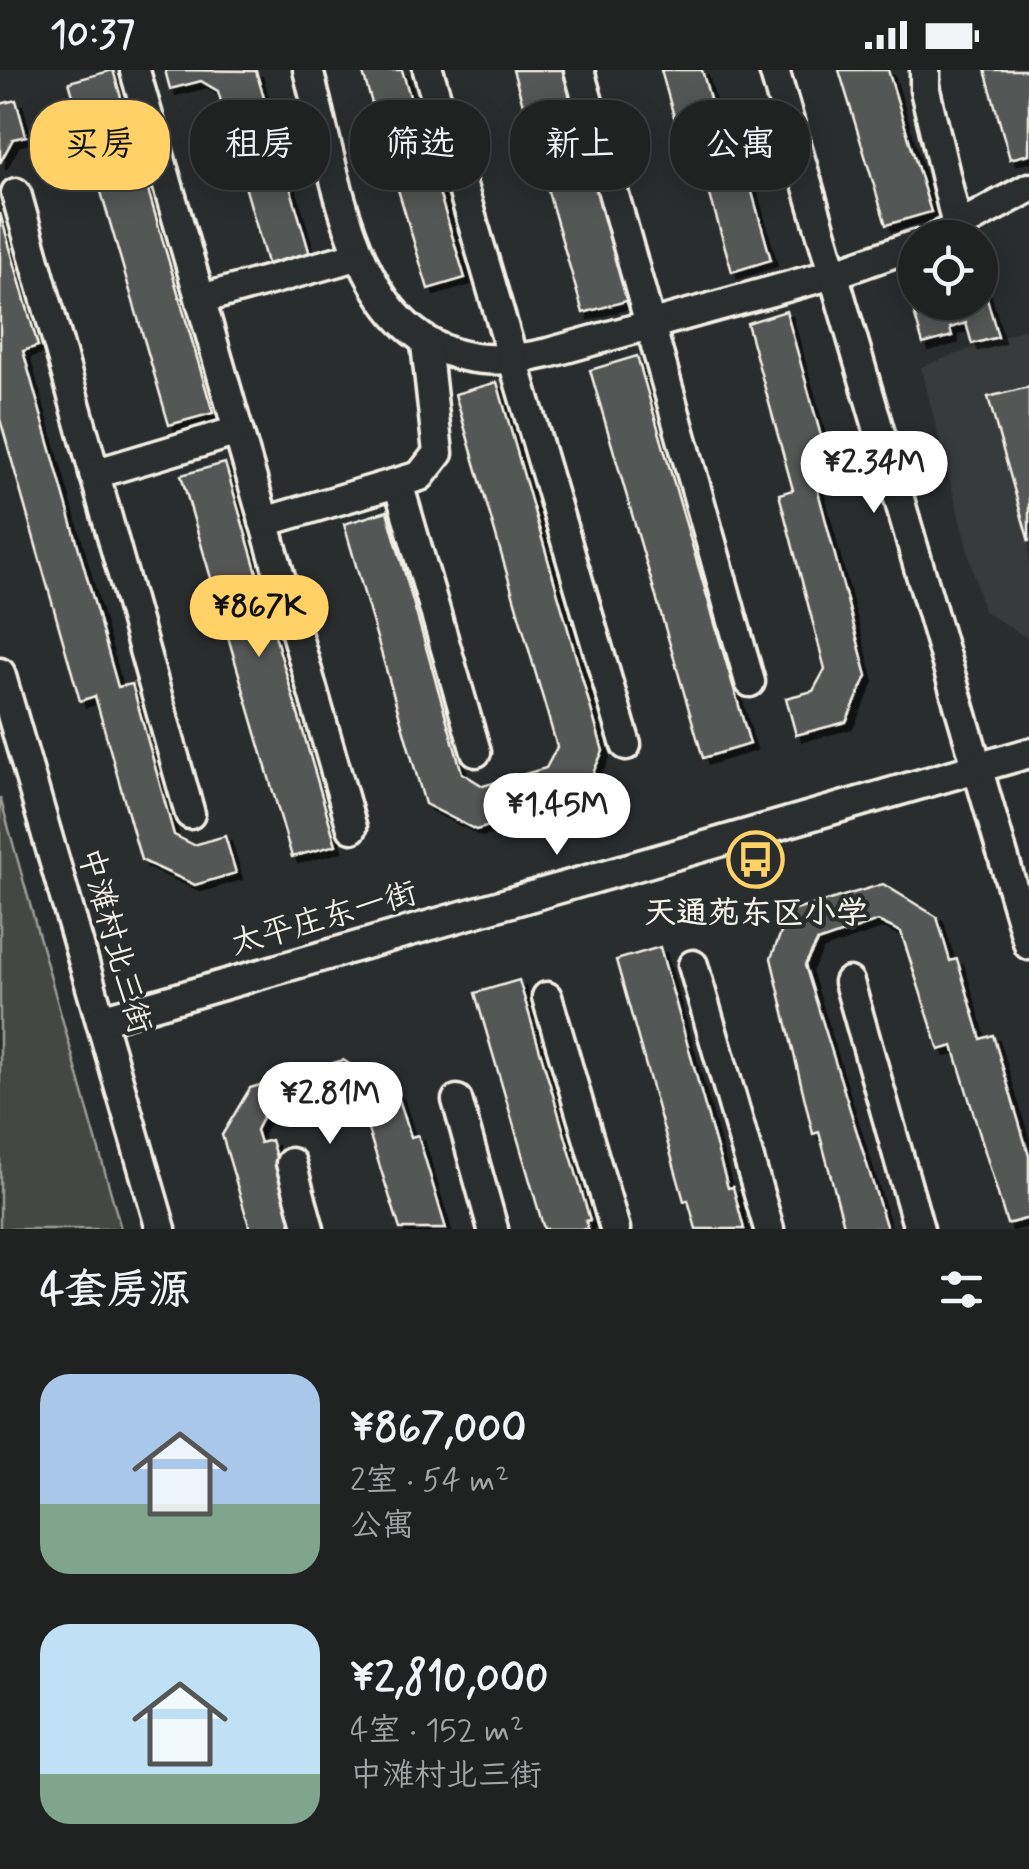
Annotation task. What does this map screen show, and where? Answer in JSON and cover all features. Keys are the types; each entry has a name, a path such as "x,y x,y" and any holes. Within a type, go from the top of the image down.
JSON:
{"street":[{"path":"308,70 357,256 375,292 410,333 426,344 460,354 517,361 834,274 898,251"},
{"path":"428,70 517,361 626,745"},
{"path":"580,70 750,682"},
{"path":"774,70 1029,945"},
{"path":"925,70 945,220"},
{"path":"135,72 352,828"},
{"path":"972,220 1029,188"},
{"path":"16,193 190,814"},
{"path":"200,300 357,256"},
{"path":"264,522 420,476 438,453 426,344"},
{"path":"94,474 238,431"},
{"path":"398,483 476,752"},
{"name":"中滩村北三街","path":"0,673 161,1229"},
{"name":"太平庄东一街","path":"100,1020 1029,752"},
{"path":"693,965 769,1229"},
{"path":"848,982 919,1229"},
{"path":"547,997 614,1229"},
{"path":"457,1100 493,1229"},
{"path":"291,1163 309,1229"}],"shaded area":[{"path":"1029,327 1029,639 983,611 921,367"},
{"path":"0,797 121,1229 0,1229"}],"building":[{"path":"113,70 122,100 74,100 69,82"},
{"path":"165,70 256,71 265,100 221,100 218,91 201,81 170,89"},
{"path":"362,70 402,70 411,100 371,100"},
{"path":"513,70 564,70 573,100 522,100"},
{"path":"661,70 702,70 710,100 670,102"},
{"path":"839,70 888,70 931,212 886,225"},
{"path":"985,70 1029,70 1029,154 1010,159"},
{"path":"16,100 26,136 13,139 0,163 0,104"},
{"path":"100,190 148,190 213,413 169,425"},
{"path":"246,190 291,190 311,258 269,270"},
{"path":"398,190 438,190 465,278 428,289"},
{"path":"548,190 598,190 630,300 583,313"},
{"path":"709,190 751,190 771,260 732,272"},
{"path":"0,213 38,346 23,351 118,687 132,684 174,835 194,845 225,836 236,873 195,885 141,860 95,696 80,701 0,419"},
{"path":"786,311 833,479 816,484 867,676 846,722 796,735 786,698 813,691 825,669 779,494 793,490 747,323"},
{"path":"916,320 993,320 998,337 972,344 966,323 950,328 952,336 923,344"},
{"path":"637,356 750,744 703,758 590,370"},
{"path":"497,382 603,751 581,799 476,830 425,804 344,524 387,511 462,773 483,786 546,768 557,747 455,394"},
{"path":"1029,387 1029,542 988,397"},
{"path":"225,463 336,845 292,857 181,475"},
{"path":"883,884 937,917 950,961 957,959 981,1039 993,1035 1029,1156 1029,1218 1007,1224 953,1046 939,1050 901,932 878,921 817,942 805,965 887,1229 845,1229 819,1132 813,1134 771,958 789,912"},
{"path":"660,947 728,1188 733,1187 744,1229 696,1229 688,1200 684,1201 616,960"},
{"path":"519,980 590,1220 586,1221 588,1229 544,1229 475,993"},
{"path":"343,1060 397,1093 411,1137 418,1135 446,1229 400,1229 361,1108 330,1093 265,1112 256,1130 260,1143 271,1140 297,1229 250,1229 222,1135 250,1088"}],"place":[{"name":"天通苑东区小学","path":"756,860"}]}
